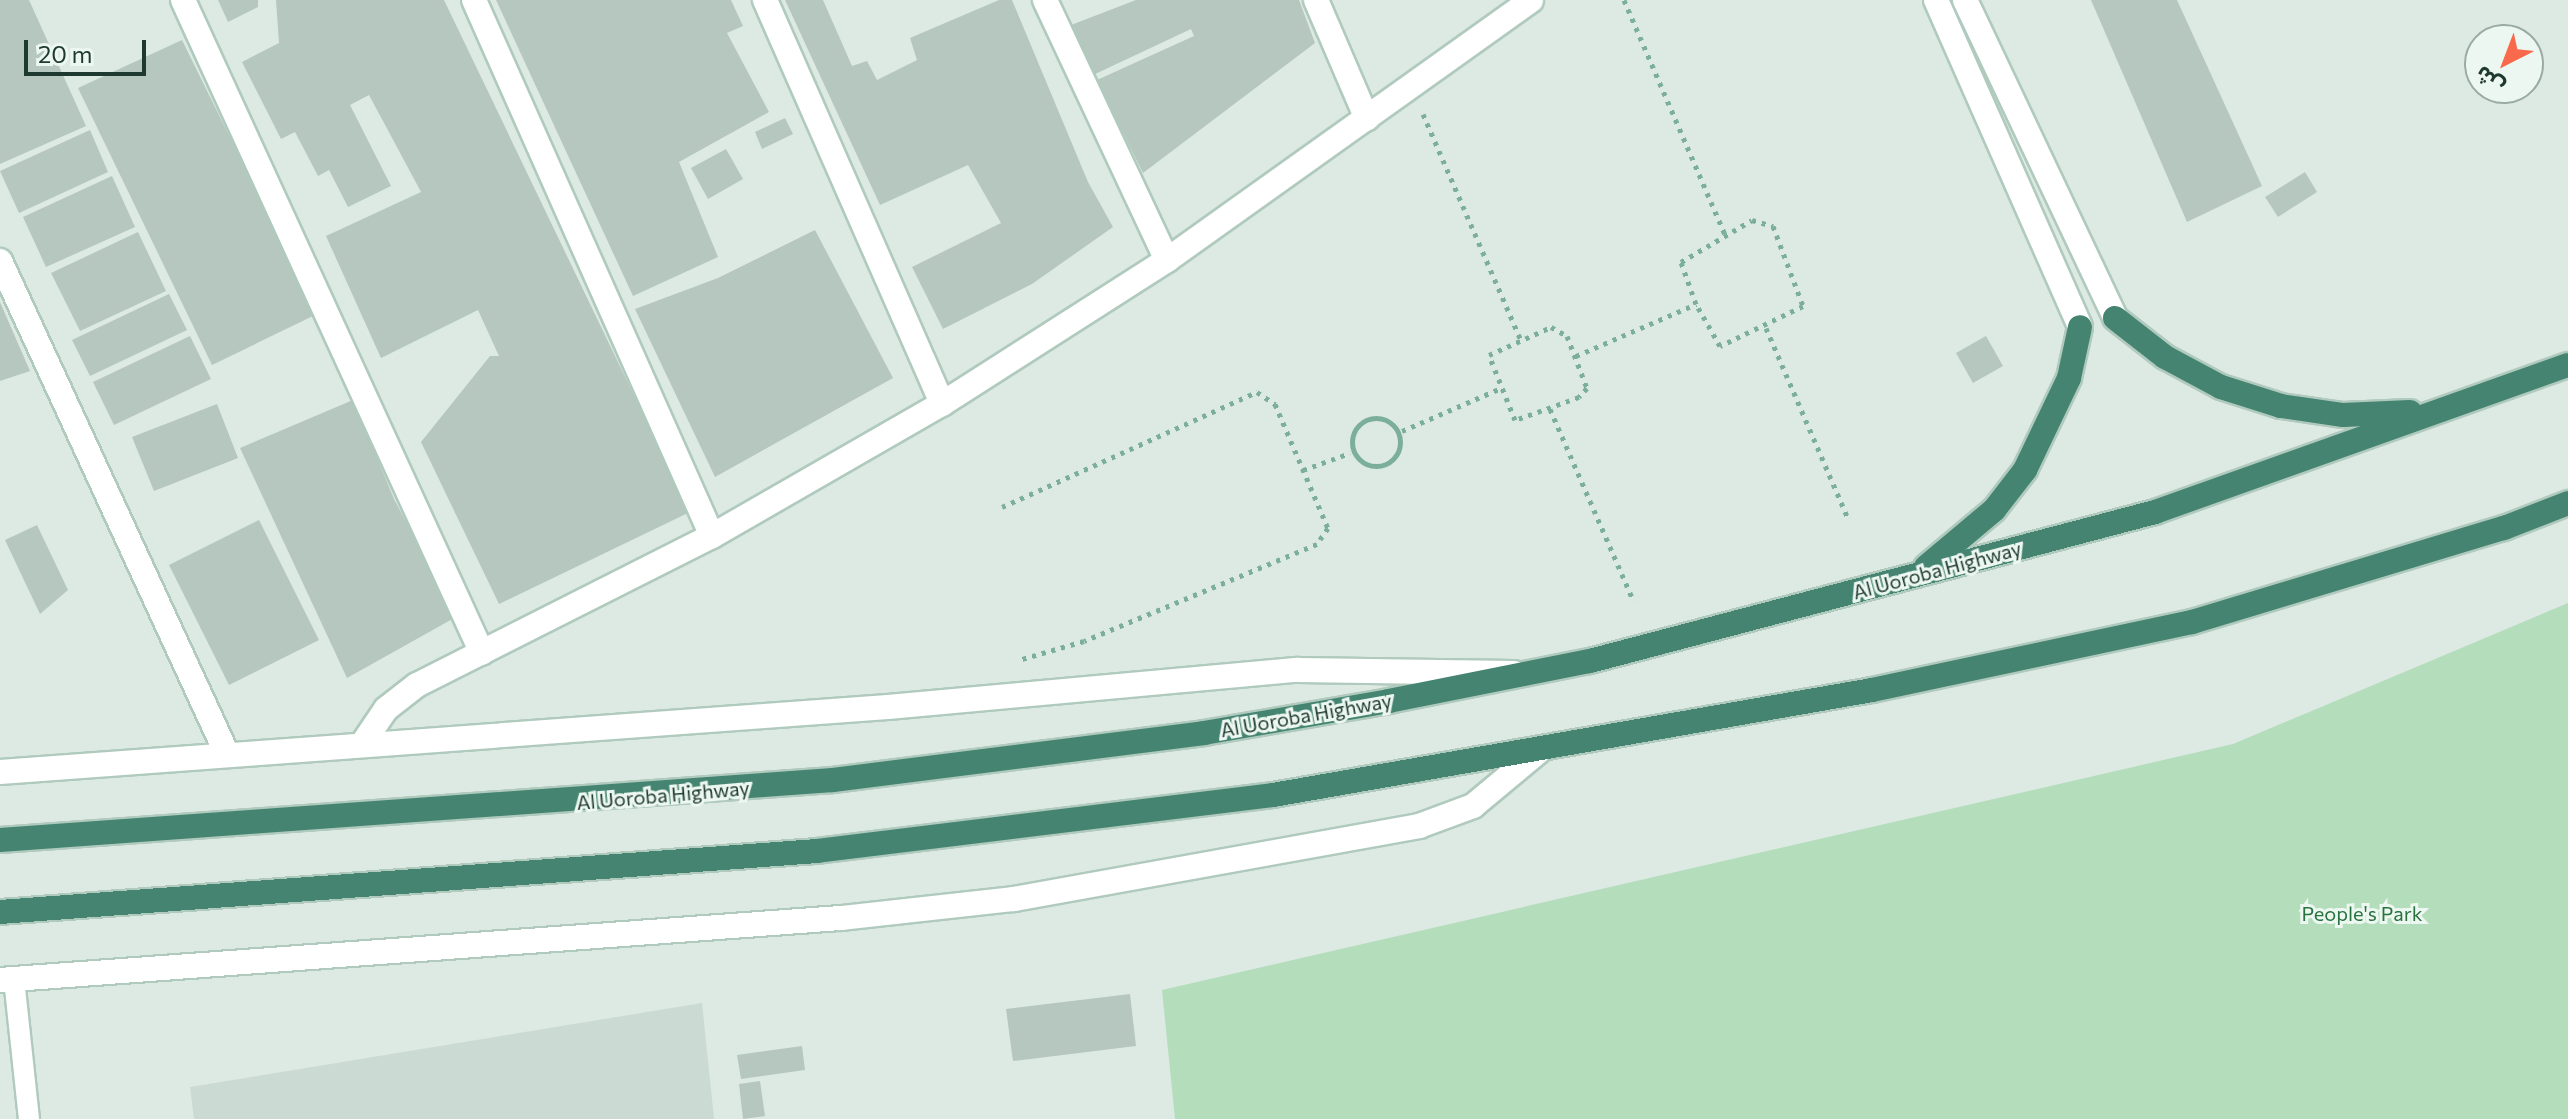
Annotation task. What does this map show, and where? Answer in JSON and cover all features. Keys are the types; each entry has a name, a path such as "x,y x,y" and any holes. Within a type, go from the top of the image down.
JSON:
{"highway":[{"path":"2115,318 2165,357 2221,387 2281,406 2343,415 2406,413 2467,400"},
{"path":"1915,575 1994,510 2025,470 2069,378 2080,327"},
{"name":"Al Uoroba Highway","path":"0,840 833,780 1204,733 1525,673 2155,512 2568,365"},
{"path":"0,912 817,851 1258,797 1539,751 1872,690 2192,622 2504,528 2568,503"}],"street":[{"path":"183,0 482,653"},
{"path":"474,0 712,536"},
{"path":"765,0 942,404"},
{"path":"1045,0 1167,260"},
{"path":"1316,0 1367,119"},
{"path":"363,743 400,695 712,536 942,404 1167,260 1531,0"},
{"path":"1936,0 2080,327"},
{"path":"1965,0 2115,318"},
{"path":"0,261 226,752"},
{"path":"0,772 226,752 888,707 1298,670 1412,668 1525,673"},
{"path":"7,980 841,918 1014,899 1419,826 1473,806 1539,751"}],"lane":[{"path":"7,980 29,1119"}],"path":[{"path":"1624,0 1725,234"},
{"path":"1412,87 1521,340"},
{"path":"1759,219 1776,234 1804,302 1797,314 1720,346 1696,304 1681,262 1725,234 1759,219"},
{"path":"1575,356 1696,304"},
{"path":"1766,328 1848,518"},
{"path":"1560,329 1575,356 1587,388 1583,395 1515,420 1499,389 1489,355 1521,340 1560,329"},
{"path":"1303,470 1350,453 1384,469 1402,431 1499,389"},
{"path":"1002,507 1257,392 1271,398 1328,528 1323,541 1084,641 1006,663"},
{"path":"1550,409 1634,602"},
{"path":"1350,453 1366,416 1402,431"}],"shaded area":[{"path":"702,1003 714,1119 194,1119 190,1087"}],"green space":[{"name":"People's Park","path":"2568,603 2568,1119 1175,1119 1162,990 2233,744"}],"building":[{"path":"0,0 29,0 86,126 0,164"},
{"path":"218,0 258,0 258,7 228,22"},
{"path":"276,0 444,0 690,512 499,604 421,442 490,356 499,356 478,310 381,358 326,236 421,192 369,95 350,105 391,186 348,207 329,170 318,176 295,132 281,139 242,62 279,43"},
{"path":"496,0 731,0 743,26 727,33 769,112 679,162 718,257 633,296"},
{"path":"785,0 823,0 852,66 867,61 877,80 917,60 910,38 999,0 1012,0 1088,182 1113,227 1032,284 943,329 912,267 1001,223 968,165 880,205"},
{"path":"1136,0 1299,0 1315,43 1143,173 1097,80 1194,36 1191,29 1093,75 1071,25"},
{"path":"2091,0 2177,0 2262,186 2187,222"},
{"path":"182,40 317,314 212,365 78,88"},
{"path":"785,118 793,134 762,149 755,132"},
{"path":"90,130 108,172 19,213 0,171"},
{"path":"726,149 743,179 708,199 691,168"},
{"path":"2305,172 2317,192 2278,217 2265,197"},
{"path":"112,176 135,227 46,267 23,217"},
{"path":"815,230 893,378 715,477 635,309 718,278"},
{"path":"138,232 166,291 80,331 51,273"},
{"path":"169,294 187,330 90,376 72,340"},
{"path":"0,302 30,371 0,381"},
{"path":"190,336 211,379 114,425 93,382"},
{"path":"1986,336 2003,366 1973,383 1956,353"},
{"path":"353,400 394,499 456,617 347,678 240,448"},
{"path":"217,404 238,458 154,491 132,437"},
{"path":"259,520 319,640 229,685 169,565"},
{"path":"37,525 68,590 40,614 5,540"},
{"path":"1130,994 1136,1046 1013,1061 1006,1009"},
{"path":"802,1046 805,1070 741,1079 737,1055"},
{"path":"760,1081 765,1116 743,1119 739,1084"}]}
